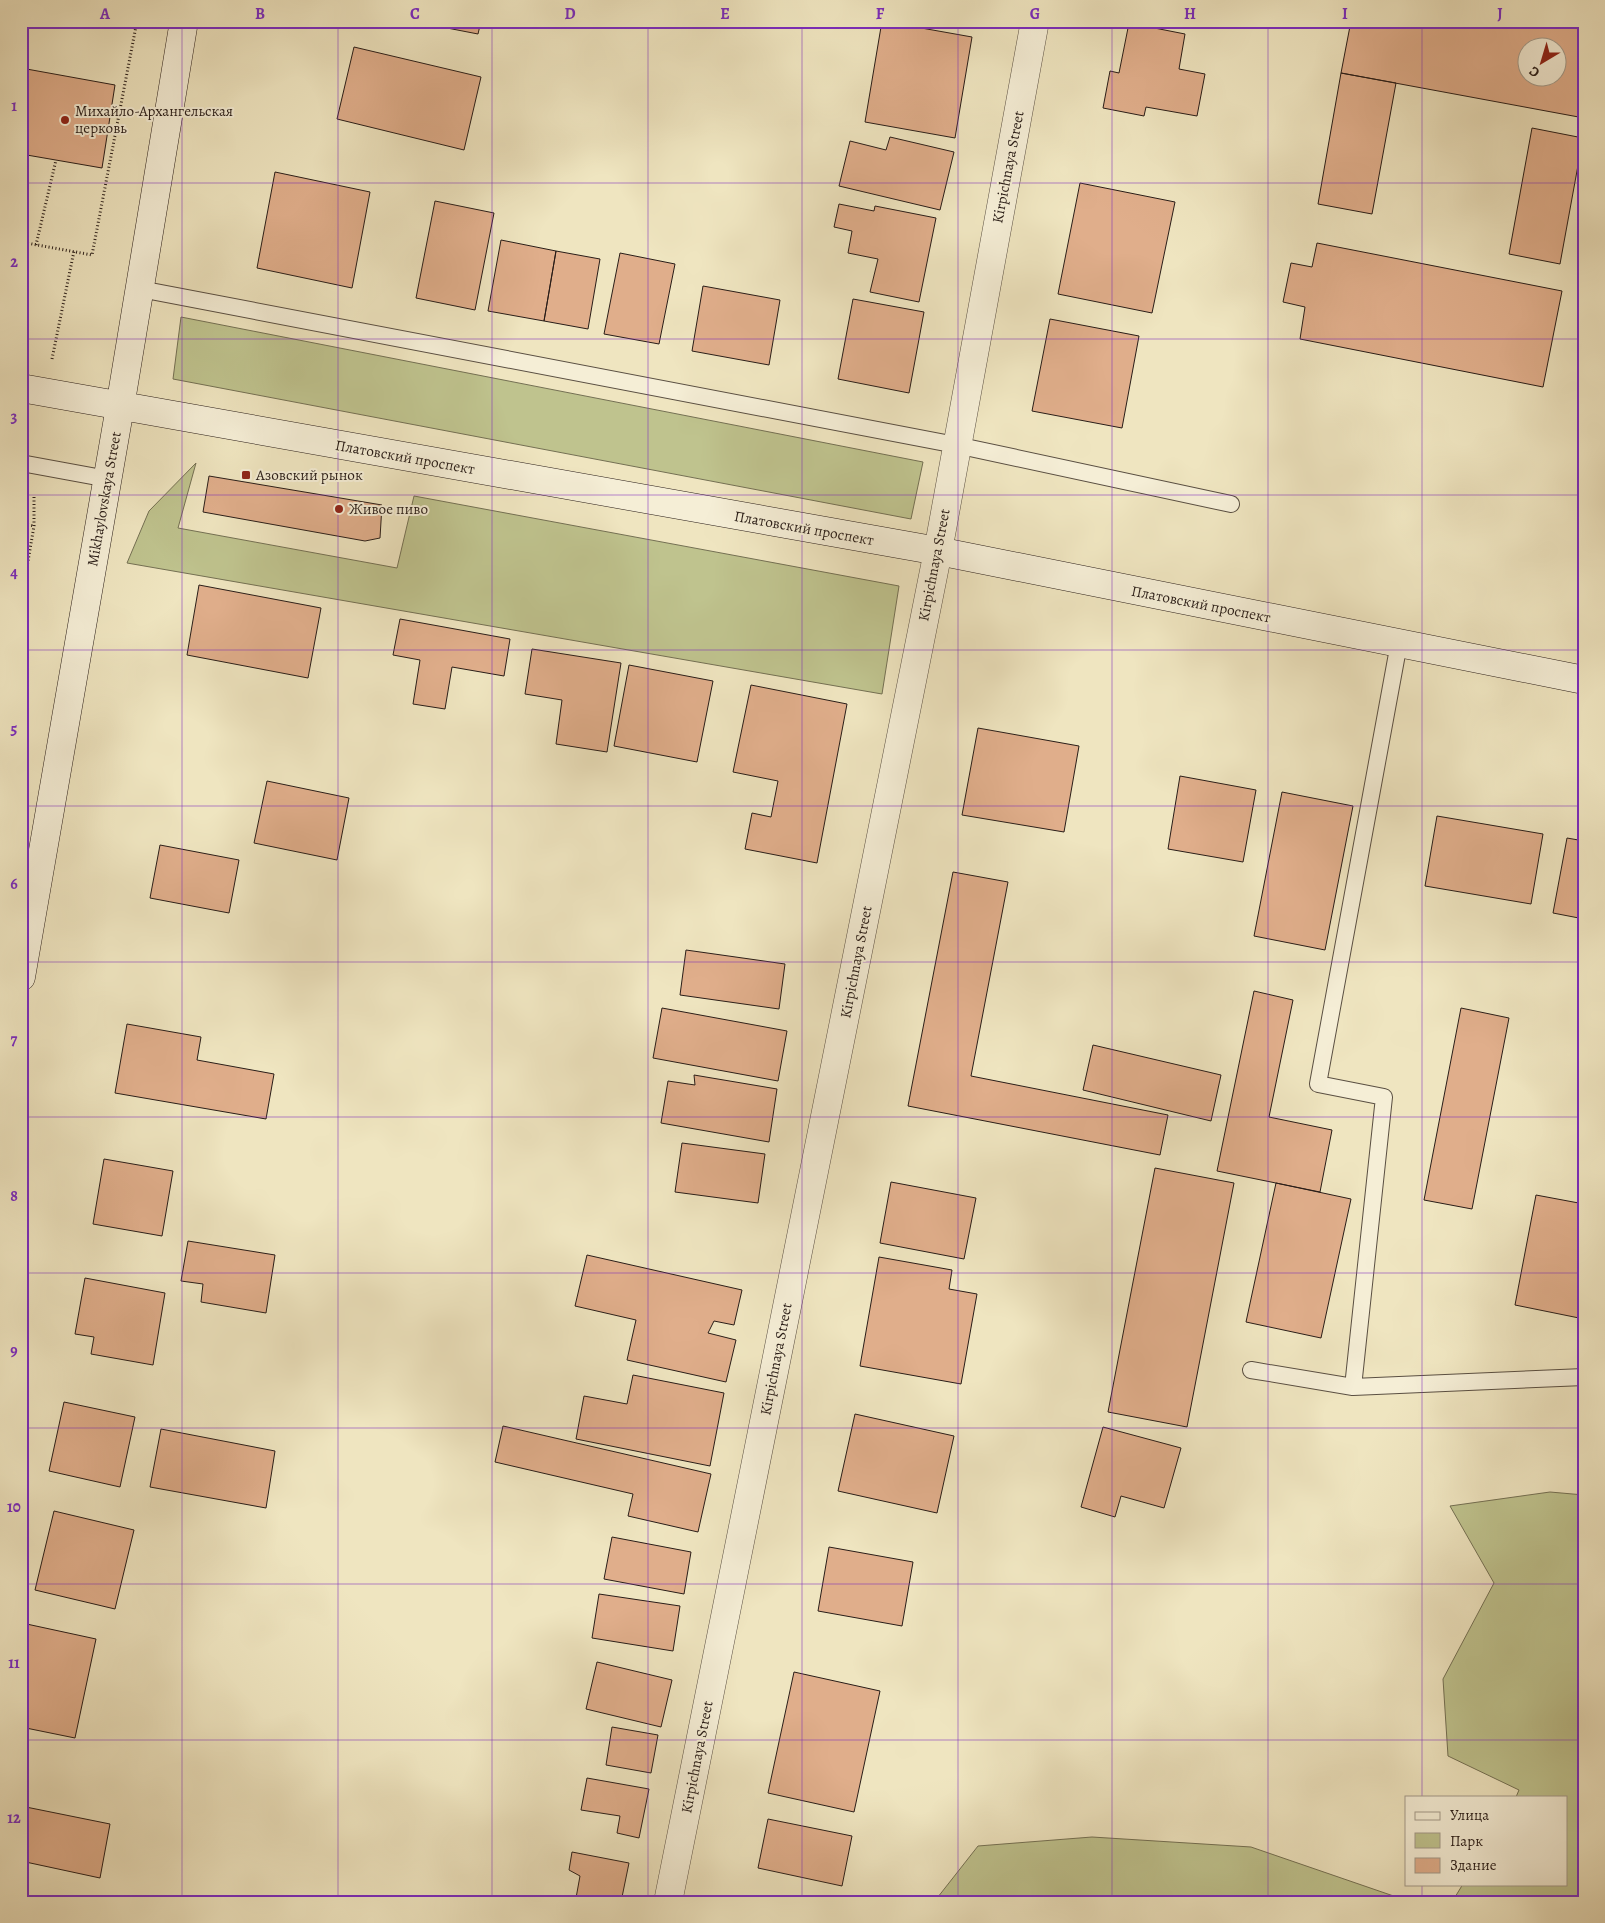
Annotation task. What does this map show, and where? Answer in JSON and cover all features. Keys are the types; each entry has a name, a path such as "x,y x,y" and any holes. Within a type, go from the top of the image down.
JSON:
{"street":[{"name":"Mikhaylovskaya Street","path":"21,977 108,479 184,21"},
{"name":"Kirpichnaya Street","path":"668,1902 938,551 1035,21"},
{"path":"21,378 120,407"},
{"name":"Платовский проспект","path":"21,388 938,551 1584,680"}],"lane":[{"path":"140,289 956,445 1232,504"},
{"path":"21,463 108,479"},
{"path":"1353,1387 1384,1097 1318,1084 1399,643"},
{"path":"1251,1370 1353,1387 1584,1376"}],"path":[{"path":"21,242 92,254 137,21"},
{"path":"36,245 56,160"},
{"path":"21,523 34,526"}],"green space":[{"path":"181,317 923,462 911,519 173,379"},
{"path":"196,463 178,528 397,568 414,496 899,586 882,694 127,563 149,511"},
{"path":"1550,1492 1584,1495 1584,1902 1452,1902 1462,1886 1568,1886 1568,1796 1516,1796 1519,1790 1448,1756 1443,1679 1494,1583 1450,1506"},
{"path":"1092,1837 1251,1847 1411,1902 934,1902 978,1846"}],"building":[{"path":"411,21 481,21 478,34"},
{"path":"882,21 972,37 955,138 865,122"},
{"path":"1351,21 1541,21 1584,29 1584,118 1341,73"},
{"path":"1129,23 1185,34 1179,69 1205,74 1197,116 1146,107 1144,116 1103,108 1110,71 1119,73"},
{"path":"354,47 481,77 464,150 337,119"},
{"name":"Михайло-Архангельская церковь","path":"21,68 115,85 102,168 21,154"},
{"path":"1341,73 1396,83 1372,214 1318,204"},
{"path":"1532,128 1583,138 1560,264 1509,254"},
{"path":"890,137 954,152 940,210 839,186 850,141 886,150"},
{"path":"275,172 370,192 352,288 257,268"},
{"path":"1080,183 1175,202 1152,313 1058,294"},
{"path":"435,201 494,213 475,310 416,298"},
{"path":"839,204 874,211 875,206 936,218 919,302 870,292 878,259 848,253 852,231 834,227"},
{"path":"501,240 556,251 544,321 488,311"},
{"path":"1317,243 1562,291 1543,387 1300,339 1305,307 1283,302 1291,263 1312,267"},
{"path":"556,251 600,259 588,329 544,321"},
{"path":"620,253 675,264 659,344 604,334"},
{"path":"703,286 780,300 769,365 692,351"},
{"path":"853,299 924,312 909,393 838,379"},
{"path":"1050,319 1139,336 1122,428 1032,411"},
{"path":"209,476 382,505 380,538 365,541 203,512"},
{"path":"199,585 321,608 308,678 187,655"},
{"path":"400,619 510,639 504,676 452,667 445,709 413,704 420,660 393,655"},
{"path":"532,649 621,663 607,752 556,744 562,700 525,694"},
{"path":"629,665 713,681 697,762 614,746"},
{"path":"751,685 847,704 817,863 745,849 752,813 771,817 778,781 733,772"},
{"path":"978,728 1079,746 1064,832 962,815"},
{"path":"1180,776 1256,790 1243,862 1168,849"},
{"path":"267,781 349,798 337,860 254,843"},
{"path":"1282,792 1353,806 1325,950 1254,936"},
{"path":"1437,816 1543,834 1531,904 1425,886"},
{"path":"1567,838 1584,841 1584,919 1553,913"},
{"path":"160,845 239,860 229,913 150,898"},
{"path":"953,872 1008,882 971,1076 1168,1115 1160,1155 908,1106"},
{"path":"686,950 785,964 779,1009 680,995"},
{"path":"1584,990 1584,1018 1579,1017"},
{"path":"1254,991 1293,1000 1269,1117 1332,1130 1320,1192 1217,1171"},
{"path":"662,1008 787,1031 778,1081 653,1058"},
{"path":"1461,1008 1509,1018 1472,1209 1424,1200"},
{"path":"127,1024 201,1037 197,1060 274,1074 266,1119 115,1093"},
{"path":"1093,1045 1221,1075 1211,1121 1083,1090"},
{"path":"694,1075 777,1089 769,1142 661,1123 668,1081 695,1085"},
{"path":"682,1143 765,1154 758,1203 675,1192"},
{"path":"104,1159 173,1171 162,1236 93,1224"},
{"path":"1155,1168 1234,1183 1187,1427 1108,1412"},
{"path":"891,1182 976,1198 964,1259 880,1243"},
{"path":"1276,1183 1351,1199 1321,1338 1246,1322"},
{"path":"1536,1195 1584,1204 1584,1319 1515,1305"},
{"path":"188,1241 275,1255 266,1313 201,1302 203,1284 181,1281"},
{"path":"587,1255 742,1290 734,1325 714,1321 708,1333 736,1340 726,1382 627,1360 636,1320 575,1306"},
{"path":"879,1257 952,1270 949,1289 977,1294 961,1384 860,1366"},
{"path":"85,1278 165,1293 153,1365 91,1354 94,1337 75,1334"},
{"path":"633,1375 724,1393 710,1466 576,1439 584,1396 627,1404"},
{"path":"64,1402 135,1417 120,1487 49,1471"},
{"path":"855,1414 954,1436 937,1513 838,1491"},
{"path":"503,1426 711,1474 698,1532 628,1516 633,1494 495,1462"},
{"path":"1103,1427 1181,1448 1164,1508 1121,1496 1115,1517 1081,1507"},
{"path":"161,1429 275,1451 266,1508 150,1487"},
{"path":"54,1511 134,1530 115,1609 35,1590"},
{"path":"612,1537 691,1552 684,1594 604,1579"},
{"path":"829,1547 913,1562 902,1626 818,1611"},
{"path":"599,1594 680,1606 673,1651 592,1638"},
{"path":"22,1623 96,1639 75,1738 21,1727"},
{"path":"597,1662 672,1680 661,1727 586,1709"},
{"path":"794,1672 880,1691 854,1812 768,1793"},
{"path":"612,1727 658,1735 651,1773 606,1765"},
{"path":"587,1778 649,1789 639,1838 617,1833 620,1816 581,1810"},
{"path":"21,1806 110,1824 100,1878 21,1861"},
{"path":"768,1819 852,1836 842,1886 758,1868"},
{"path":"572,1852 629,1863 621,1902 594,1902 576,1898 580,1876 569,1870"},
{"path":"759,1896 795,1902 758,1902"}],"place":[{"name":"Михайло-Архангельская церковь","path":"65,120"},
{"name":"Азовский рынок","path":"246,475"},
{"name":"Живое пиво","path":"339,509"}]}
